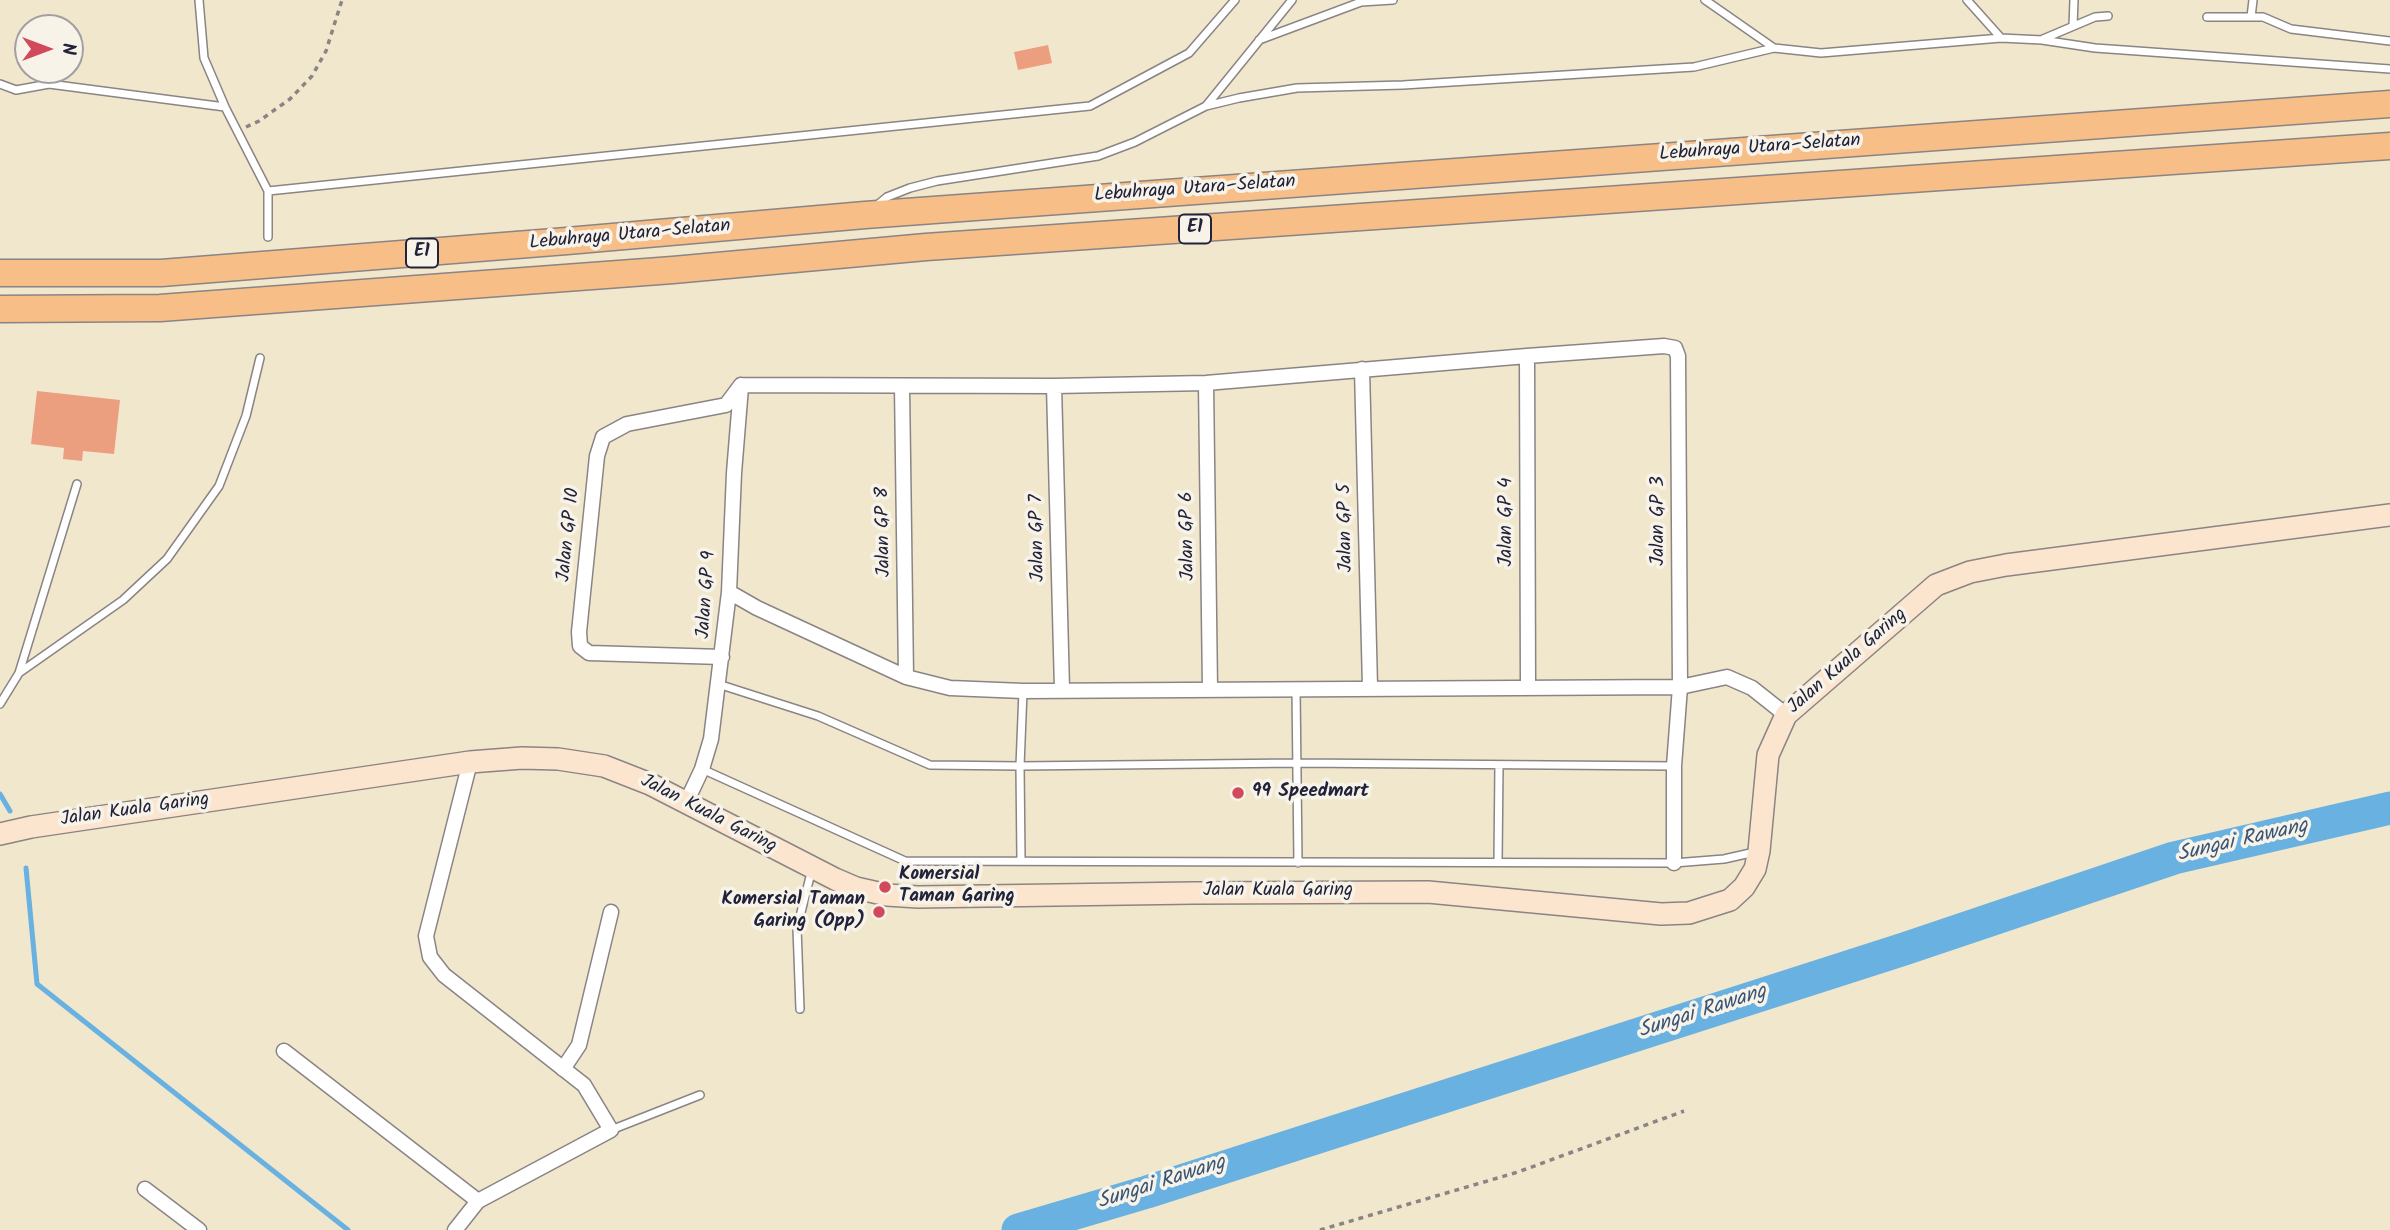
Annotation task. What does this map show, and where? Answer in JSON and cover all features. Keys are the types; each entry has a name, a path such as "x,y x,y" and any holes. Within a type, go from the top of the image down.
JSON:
{"highway":[{"name":"Lebuhraya Utara–Selatan","path":"0,274 161,274 865,215 2390,104"},
{"name":"Lebuhraya Utara–Selatan","path":"0,309 160,308 673,270 940,246 2390,146"}],"street":[{"name":"Jalan GP 3","path":"1527,356 1664,346 1675,348 1678,356 1680,687 1674,766 1674,863"},
{"path":"741,385 1054,386 1206,383 1527,356"},
{"name":"Jalan GP 4","path":"1527,356 1528,688"},
{"name":"Jalan GP 5","path":"1362,369 1370,687"},
{"name":"Jalan GP 6","path":"1206,383 1210,690"},
{"name":"Jalan GP 9","path":"686,803 702,769 711,739 722,657 729,592 741,385"},
{"name":"Jalan GP 10","path":"722,657 589,653 580,646 579,632 597,456 603,437 627,424 726,405 741,385"},
{"name":"Jalan GP 8","path":"902,386 906,677"},
{"name":"Jalan GP 7","path":"1054,386 1062,689"},
{"name":"Jalan Kuala Garing","path":"0,834 31,827 470,762 522,758 558,759 604,766 650,784 812,868 856,888 887,895 918,897 1194,892 1428,892 1661,914 1689,913 1730,900 1744,887 1755,869 1768,755 1786,715 1936,585 1970,572 2006,565 2390,515"},
{"path":"729,592 757,608 906,677 950,688 1023,691 1296,687 1680,687 1727,677 1752,688 1786,715"},
{"path":"455,1230 478,1201 611,1130 584,1085 444,975 430,957 426,936 470,762"},
{"path":"563,1069 579,1045 611,912"},
{"path":"284,1051 478,1201"},
{"path":"145,1189 199,1230"}],"lane":[{"path":"199,0 204,58 225,107 268,191 268,237"},
{"path":"268,191 1090,106 1189,53 1235,0"},
{"path":"1206,106 1292,0"},
{"path":"1259,41 1361,2 1394,0"},
{"path":"1705,0 1774,48"},
{"path":"1967,0 2001,38"},
{"path":"2073,26 2074,0"},
{"path":"2251,18 2253,0"},
{"path":"2042,40 2095,17 2108,16"},
{"path":"2207,16 2263,18 2291,29 2390,41"},
{"path":"865,215 887,197 923,184 1098,156 1135,142 1206,106 1297,88 1403,85 1694,66 1774,48 1821,53 2001,38 2042,40 2095,48 2390,69"},
{"path":"0,84 16,90 49,84 225,107"},
{"path":"19,673 122,600 167,559 219,486 246,416 260,358"},
{"path":"0,704 19,673 77,484"},
{"path":"718,684 818,716 930,765 1297,763 1674,766"},
{"path":"1296,687 1298,863"},
{"path":"1021,860 1020,766 1023,691"},
{"path":"1498,862 1499,765"},
{"path":"702,769 905,861 1674,863 1724,859 1759,851"},
{"path":"800,1009 797,928 812,868"},
{"path":"611,1130 700,1095"}],"path":[{"path":"239,131 259,121 290,99 312,76 326,51 342,0"},
{"path":"1320,1230 1518,1172 1684,1111"}],"building":[{"path":"1048,45 1052,63 1018,70 1014,52"},
{"path":"37,391 120,400 114,454 83,451 82,461 63,459 64,448 31,444"}],"waterway":[{"path":"0,794 10,811"},
{"name":"Sungai Rawang","path":"1018,1230 1147,1192 1904,949 2174,858 2390,808"},
{"path":"26,868 37,984 348,1230"}],"place":[{"name":"99 Speedmart","path":"1238,793"},
{"name":"Komersial Taman Garing","path":"885,887"},
{"name":"Komersial Taman Garing (Opp)","path":"879,912"}]}
